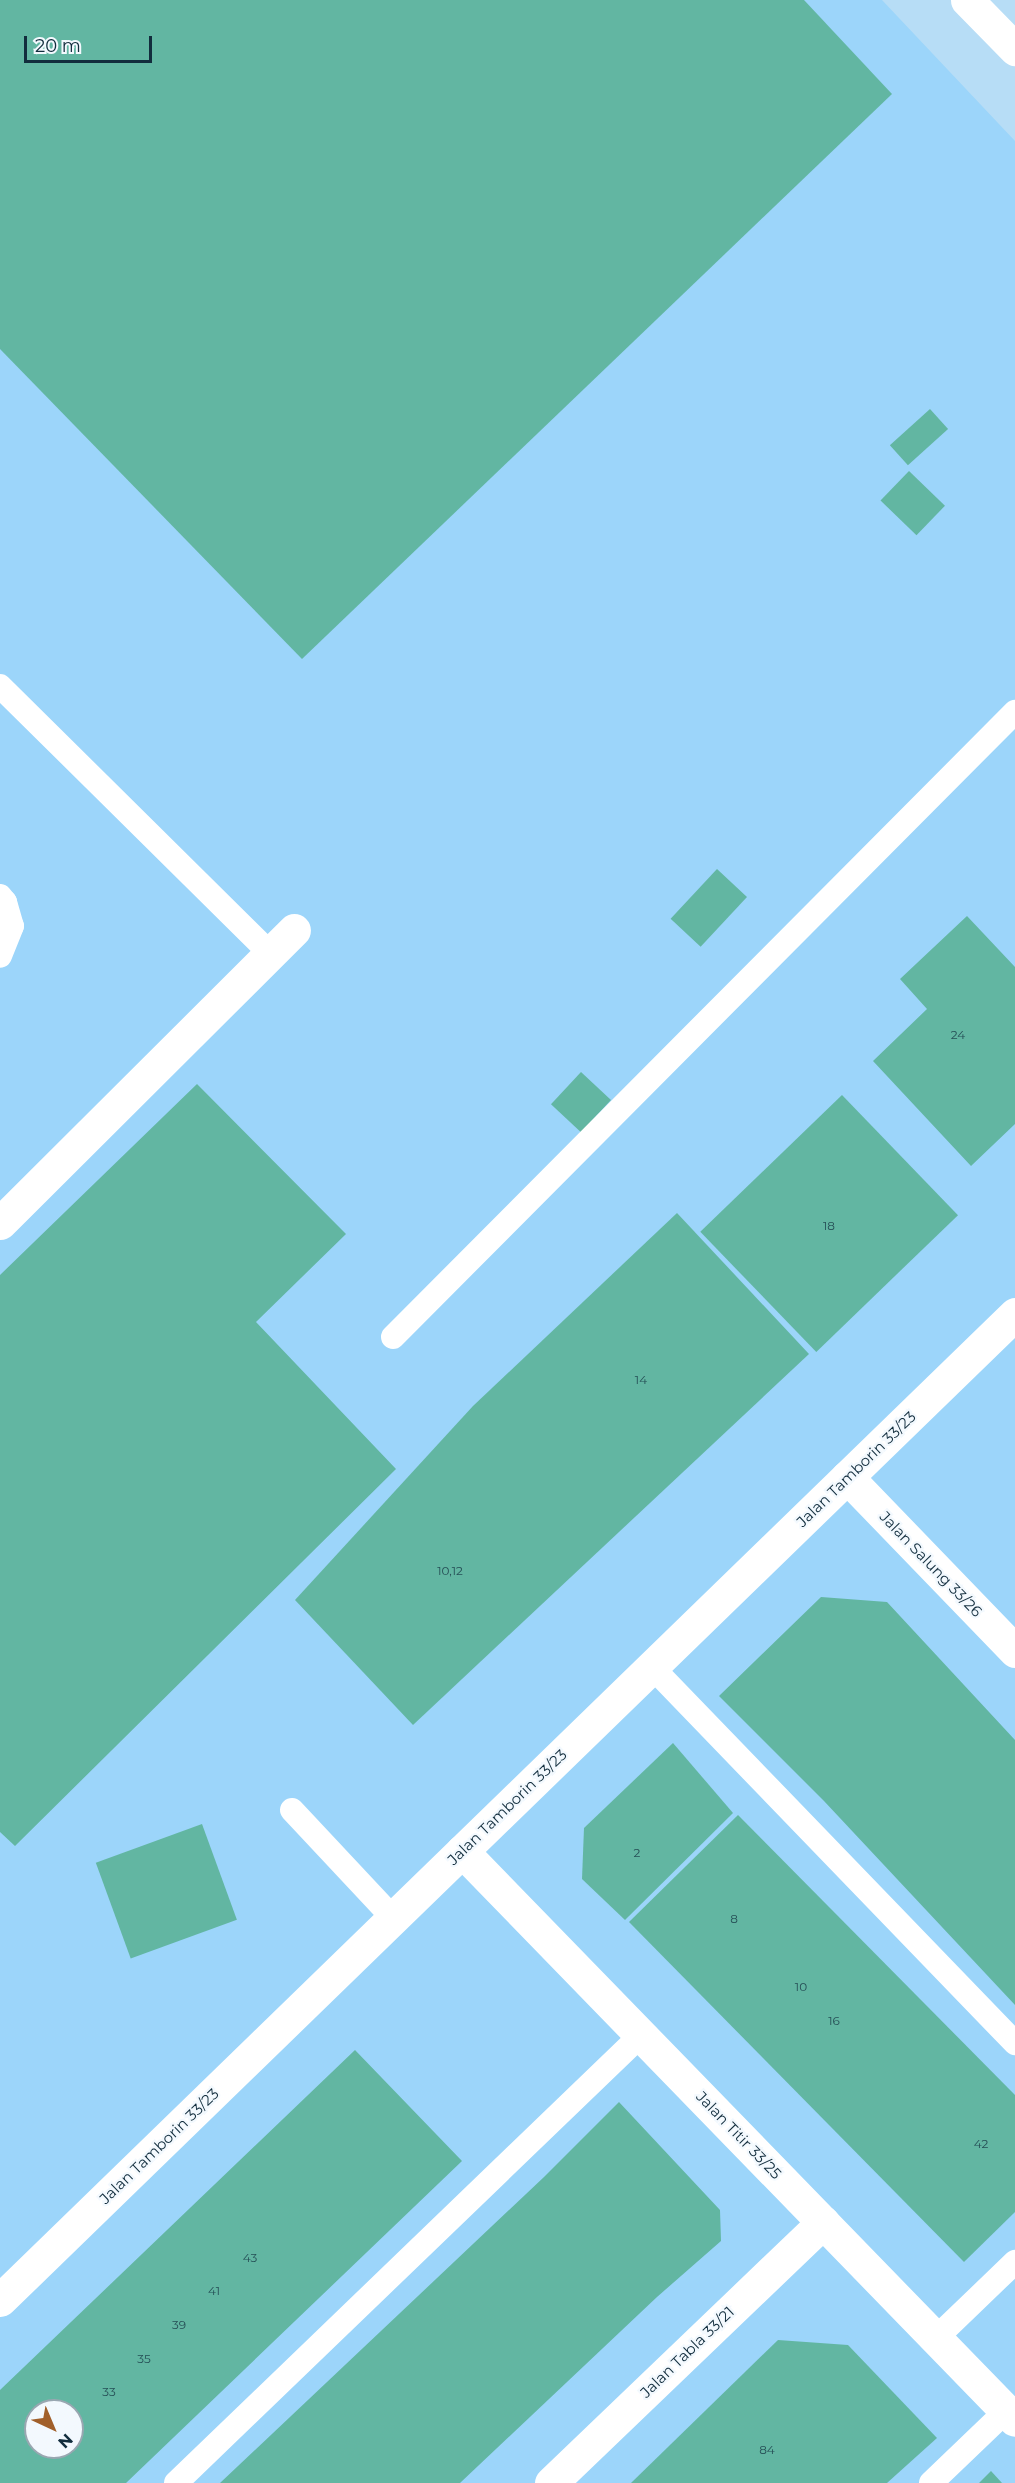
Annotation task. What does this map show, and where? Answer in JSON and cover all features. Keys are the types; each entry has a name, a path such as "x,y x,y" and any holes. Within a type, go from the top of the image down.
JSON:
{"street":[{"path":"967,0 1015,49"},
{"path":"0,1223 294,930"},
{"name":"Jalan Tamborin 33/23","path":"0,2300 1015,1314"},
{"name":"Jalan Salung 33/26","path":"847,1477 1015,1651"},
{"name":"Jalan Titir 33/25","path":"462,1851 1011,2415"},
{"name":"Jalan Tabla 33/21","path":"551,2483 823,2222"}],"lane":[{"path":"0,686 270,953"},
{"path":"393,1337 1015,712"},
{"path":"0,896 5,902 12,926 0,956"},
{"path":"651,1667 1015,2043"},
{"path":"292,1810 393,1918"},
{"path":"176,2483 641,2035"},
{"path":"936,2338 1015,2262"},
{"path":"931,2483 1011,2415"}],"shaded area":[{"path":"0,0 882,0 1015,141 1015,2483 0,2483"}],"building":[{"path":"0,0 804,0 892,94 302,659 0,349"},
{"path":"930,409 948,429 908,465 890,445"},
{"path":"909,471 945,506 916,535 881,500"},
{"path":"717,869 747,897 701,947 671,919"},
{"path":"967,916 1015,967 1015,1124 971,1166 873,1061 927,1009 900,979"},
{"path":"581,1072 611,1100 581,1132 551,1104"},
{"path":"197,1084 346,1234 256,1322 396,1469 15,1846 0,1832 0,1275"},
{"path":"842,1095 958,1215 816,1352 700,1232"},
{"path":"677,1213 809,1354 413,1725 295,1600 473,1406"},
{"path":"821,1597 887,1602 1015,1740 1015,2005 824,1801 719,1696"},
{"path":"673,1743 733,1813 625,1920 582,1879 584,1828"},
{"path":"738,1815 1015,2095 1015,2212 964,2262 629,1922"},
{"path":"202,1824 237,1920 131,1958 96,1863"},
{"path":"355,2050 462,2161 126,2483 0,2483 0,2390"},
{"path":"619,2102 720,2210 721,2241 657,2297 460,2483 220,2483 544,2177"},
{"path":"778,2340 848,2345 937,2438 887,2483 631,2483"},
{"path":"991,2471 1002,2483 979,2483"}]}
